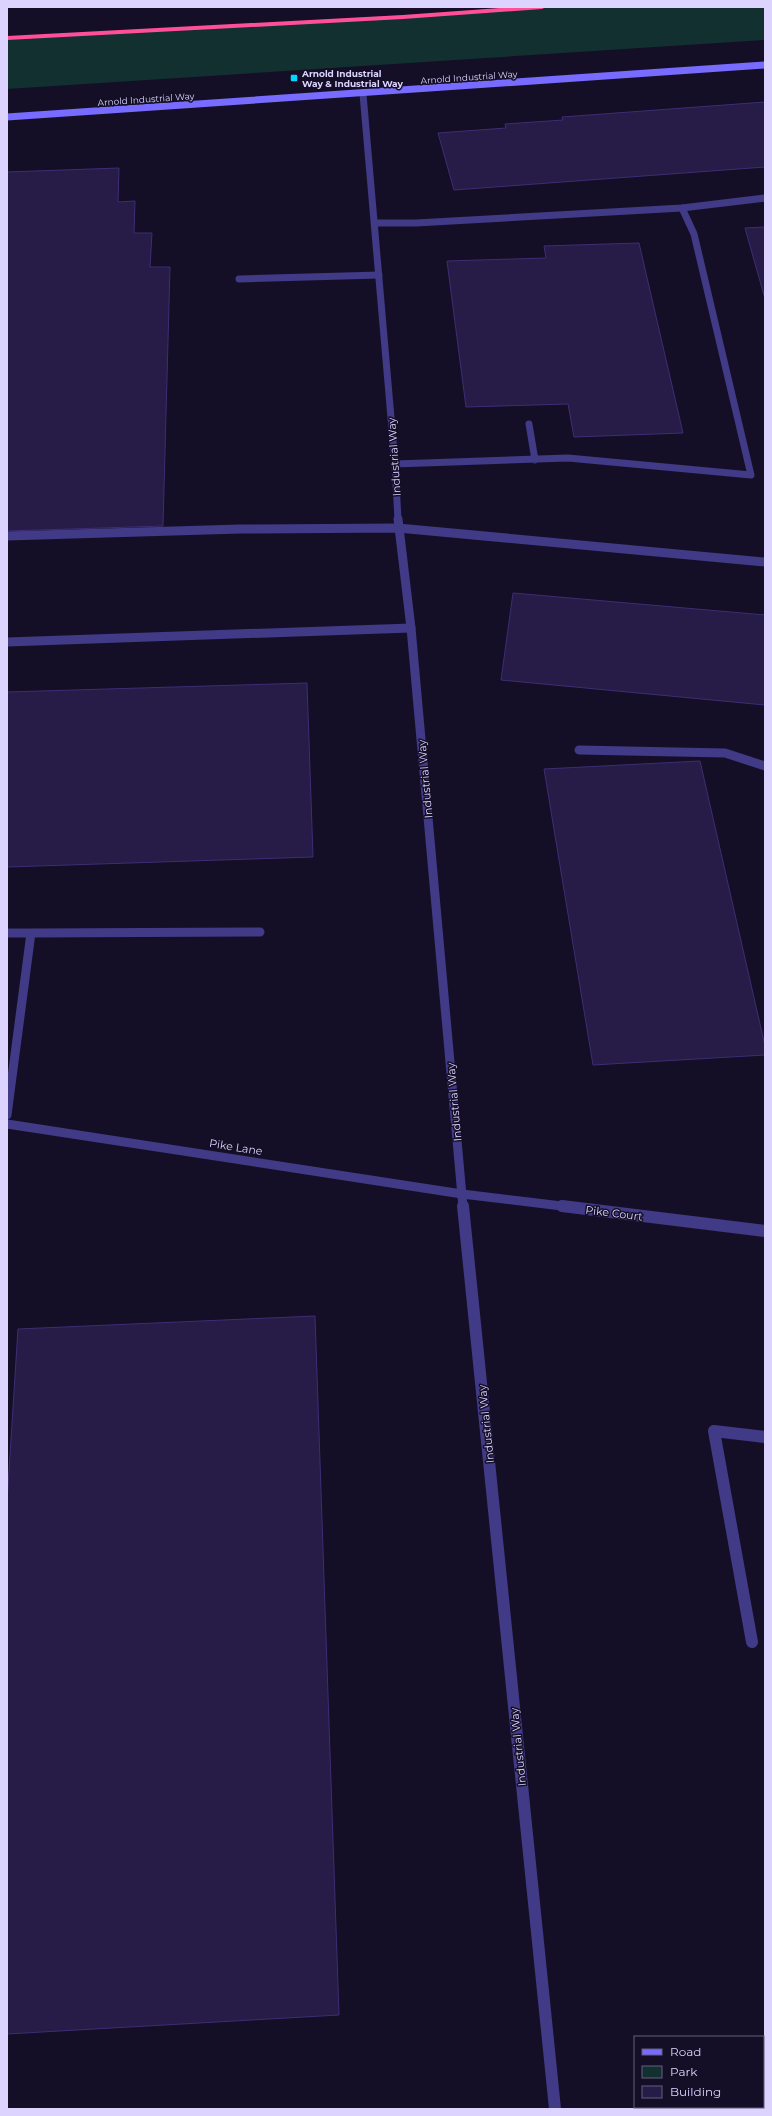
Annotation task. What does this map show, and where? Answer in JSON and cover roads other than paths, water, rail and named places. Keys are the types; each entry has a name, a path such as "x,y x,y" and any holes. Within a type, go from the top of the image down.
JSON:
{"highway":[{"path":"7,38 403,17 542,7"}],"street":[{"name":"Arnold Industrial Way","path":"7,117 363,94 765,65"},
{"name":"Industrial Way","path":"363,94 395,464 398,528 411,628 462,1194 555,2109"},
{"path":"375,223 416,223 682,208 765,198"},
{"path":"395,464 568,458 751,475 694,234 682,208"},
{"path":"239,279 379,275"},
{"path":"529,424 535,460"},
{"path":"7,536 240,529 398,528 765,562"},
{"path":"7,642 411,628"},
{"path":"579,750 725,753 765,766"},
{"path":"7,933 260,932"},
{"path":"7,1115 31,933"},
{"name":"Pike Lane","path":"7,1124 462,1194"},
{"name":"Pike Court","path":"462,1194 765,1232"},
{"path":"752,1642 714,1431 765,1437"}],"place":[{"name":"Arnold Industrial Way & Industrial Way","path":"294,78"}]}
